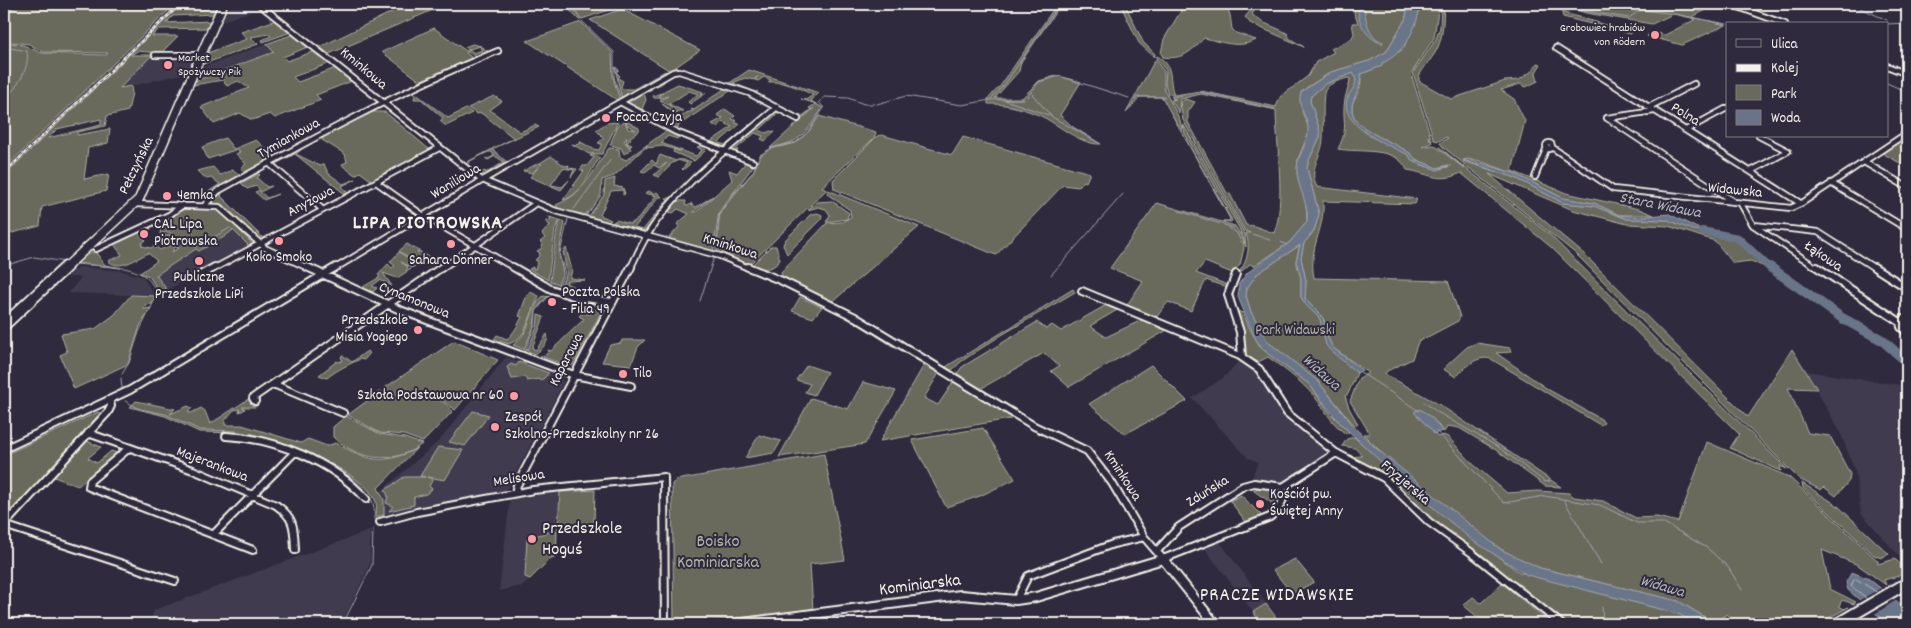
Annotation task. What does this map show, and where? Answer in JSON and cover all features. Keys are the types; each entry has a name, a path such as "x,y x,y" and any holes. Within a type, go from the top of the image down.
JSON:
{"main road":[{"name":"Pełczyńska","path":"4,325 135,204 147,183 223,4"},
{"path":"1837,624 1907,583"}],"street":[{"name":"Kminkowa","path":"259,4 357,80 382,103 439,148 482,180 556,211 720,256 797,288 855,317 1034,426 1087,451 1112,483 1142,537 1160,555"},
{"path":"1730,4 1780,22"},
{"name":"Polna","path":"1556,48 1800,203"},
{"name":"Tymiankowa","path":"205,205 215,193 272,165 382,103 433,77 498,50"},
{"path":"155,55 202,55"},
{"path":"1888,66 1907,74"},
{"name":"Waniliowa","path":"4,449 125,393 482,180 622,103 673,72 737,89 778,107"},
{"path":"1652,109 1694,84"},
{"path":"622,103 668,128 753,162"},
{"path":"778,107 798,120"},
{"name":"Kaparowa","path":"516,493 517,485 646,236 679,194 724,151 778,107"},
{"name":"Łąkowa","path":"1652,109 1606,118 1738,204 1754,225 1900,322"},
{"path":"1686,130 1726,109"},
{"name":"Widawska","path":"1535,177 1550,148 1610,189 1783,208 1800,203 1907,133"},
{"path":"1751,172 1788,151 1763,138"},
{"name":"Anyżowa","path":"195,278 439,148"},
{"path":"1864,162 1907,187"},
{"path":"272,165 323,210"},
{"path":"376,182 424,216 555,291 612,302"},
{"path":"1831,183 1907,229"},
{"path":"255,401 254,397 536,203"},
{"path":"135,204 205,205"},
{"path":"96,249 169,215 183,205"},
{"name":"Cynamonowa","path":"205,205 223,209 260,245 389,305 574,375 602,382 631,386"},
{"path":"1754,225 1818,232 1907,288"},
{"path":"1236,274 1228,295 1240,332 1242,356"},
{"name":"Fryzjerska","path":"1082,291 1242,356 1259,369 1283,408 1336,454 1384,478 1429,522 1472,553 1561,624"},
{"path":"1907,317 1900,322 1901,327 1907,333"},
{"path":"273,384 343,413"},
{"path":"110,401 110,409 5,522 175,581"},
{"name":"Majerankowa","path":"88,433 253,494 279,506 289,515 293,528 294,550"},
{"path":"226,436 236,436 266,444 337,473 366,498"},
{"path":"129,448 90,481 89,487 253,550"},
{"path":"213,535 293,454"},
{"path":"1215,624 1160,555 1270,517 1279,509 1285,495 1283,487 1336,454"},
{"name":"Melisowa","path":"380,522 516,493 664,477 665,624"},
{"name":"Zduńska","path":"1160,555 1179,527 1243,486 1254,483 1283,487"},
{"path":"1016,600 1028,576 1113,544 1142,537"},
{"name":"Kominiarska","path":"735,624 961,595 1016,600 1058,592 1160,555"}],"shaded area":[{"path":"175,4 182,4 4,176 4,169"},
{"path":"232,4 255,4 260,8 220,22"},
{"path":"266,44 275,51 195,81 201,68"},
{"path":"152,55 195,58 190,72 120,89"},
{"name":"Publiczne Przedszkole LiPi","path":"233,229 249,245 247,248 167,290 156,275 195,249"},
{"path":"79,267 122,271 143,277 155,296 68,293 81,278 63,276 70,269 76,270"},
{"name":"Zespół Szkolno-Przedszkolny nr 26","path":"506,357 562,378 564,382 509,486 504,490 384,515 384,500 380,492 439,441"},
{"path":"1240,360 1250,365 1259,375 1262,383 1265,384 1280,410 1329,451 1279,484 1252,477 1258,462 1248,458 1192,398 1223,378"},
{"path":"1806,371 1907,386 1907,565 1861,513 1855,471 1841,434"},
{"name":"Przedszkole Hoguś","path":"560,492 557,558 550,560 523,586 499,591 510,499"},
{"path":"371,530 370,564 342,624 149,624 154,610"},
{"path":"1218,539 1266,604 1253,612 1202,545"}],"green space":[{"path":"4,4 175,4 4,169 4,42 23,45 42,53 106,55 108,53 43,52 29,44 4,41"},
{"path":"182,4 186,4 181,9 217,8 213,14 173,16 166,23 210,21 208,28 159,29 152,36 178,36 161,53 137,51 131,55 152,55 120,88 131,86 132,93 128,111 107,116 105,126 77,132 77,135 110,129 108,143 88,148 84,179 109,174 106,191 42,207 40,226 4,235 4,176","holes":["101,119 101,125 48,138 57,129"]},
{"path":"387,4 447,4 329,54 320,47 394,11"},
{"path":"564,4 627,4 579,20"},
{"path":"1057,4 1061,4 1021,62 1019,71 995,98 1022,98 1039,81 1052,77 1059,76 1081,82 1060,115 1073,127 1101,144 1094,144 1079,139 1032,112 1010,106 988,104 988,99 1001,85"},
{"path":"1120,4 1125,4 1143,42 1155,54 1154,57 1139,43"},
{"path":"1185,4 1226,4 1232,29 1236,33 1256,40 1250,43 1237,44 1204,38 1186,54 1170,58 1163,57 1161,53 1164,39"},
{"path":"1256,4 1260,4 1252,14 1256,18 1288,34 1289,38 1304,47 1250,23 1245,17"},
{"path":"1355,4 1409,4 1405,20 1386,52 1369,61 1331,72 1306,88 1302,112 1309,132 1298,159 1297,174 1306,202 1307,222 1290,242 1254,266 1250,264 1236,276 1247,256 1246,233 1250,233 1245,231 1183,120 1180,103 1185,99 1195,102 1188,112 1188,122 1246,225 1274,233 1278,221 1280,190 1276,110 1201,94 1180,99 1179,113 1171,100 1176,99 1172,98 1172,94 1168,94 1165,84 1166,70 1156,59 1157,56 1169,68 1174,95 1201,91 1276,107 1280,97 1308,76 1316,62 1334,52 1331,49 1351,39 1354,34 1352,23 1358,23 1354,13"},
{"path":"1420,4 1439,4 1434,38 1411,74 1432,141 1428,136 1432,143 1422,147 1434,145 1465,169 1439,147 1550,235 1787,469 1780,466 1781,471 1730,448 1739,434 1552,248 1461,173 1446,178 1434,177 1407,170 1402,162 1387,154 1338,149 1344,134 1344,107 1350,82 1348,78 1330,85 1324,93 1322,145 1314,174 1317,187 1417,199 1415,204 1323,201 1322,221 1313,257 1314,278 1448,281 1460,317 1458,321 1418,342 1412,359 1387,371 1385,374 1440,405 1561,487 1545,486 1496,450 1459,428 1448,426 1444,432 1432,418 1414,412 1438,437 1443,435 1448,437 1473,464 1507,493 1537,491 1569,493 1574,497 1603,501 1636,518 1657,517 1678,522 1707,442 1789,477 1878,561 1878,564 1895,559 1907,571 1905,574 1884,580 1886,585 1858,565 1822,550 1830,589 1856,602 1854,604 1842,600 1839,606 1844,609 1849,607 1818,624 1788,624 1784,622 1784,624 1737,624 1727,614 1715,623 1678,601 1540,568 1511,556 1475,531 1387,458 1363,434 1370,434 1350,401 1359,378 1369,373 1333,348 1328,338 1327,326 1321,315 1305,299 1306,281 1301,258 1304,243 1314,231 1319,214 1307,168 1320,137 1310,101 1311,96 1325,84 1353,73 1356,82 1353,91 1348,96 1349,112 1370,136 1409,155 1412,161 1430,168 1437,168 1415,159 1402,148 1369,131 1354,116 1352,107 1360,88 1361,74 1379,67 1403,49 1415,23"},
{"path":"1441,4 1444,4 1440,41 1435,53 1422,70 1419,81 1451,99 1505,81 1519,80 1532,71 1537,63 1541,64 1536,72 1538,81 1526,87 1520,84 1501,90 1514,99 1525,121 1512,171 1566,193 1639,209 1654,215 1619,215 1594,203 1563,198 1513,173 1477,160 1463,161 1516,178 1563,203 1594,206 1627,219 1668,220 1734,240 1740,243 1769,269 1751,261 1733,263 1715,241 1668,226 1627,224 1573,210 1489,174 1585,255 1748,417 1792,349 1817,389 1788,388 1808,433 1830,436 1850,474 1849,481 1836,496 1824,487 1821,490 1799,479 1576,254 1443,147 1440,143 1448,138 1446,137 1439,141 1434,140 1413,73 1436,39 1440,27"},
{"path":"1565,4 1686,4 1692,6 1696,4 1708,9 1692,17 1726,25 1682,45 1647,36 1654,32 1665,35 1696,19 1673,14 1652,24 1586,13"},
{"path":"1560,6 1563,7 1564,13 1631,32 1631,34 1563,17"},
{"path":"622,9 700,50 670,71 590,20"},
{"path":"276,20 291,32 263,42 262,40 271,36 269,34 251,37 258,44 201,65 209,45 207,53 247,39 241,32"},
{"path":"581,22 612,52 613,77 620,101 559,135 556,133 617,100 527,41"},
{"path":"434,28 466,51 469,49 474,53 482,50 480,48 482,47 489,52 475,57 468,52 466,53 471,57 470,59 420,81 382,52"},
{"path":"294,34 310,46 283,57 287,61 315,51 330,63 293,77 298,82 336,68 352,81 316,95 321,100 275,118 270,114 252,120 240,113 214,124 201,107 249,88 238,81 227,86 223,80 193,85 195,81 274,52 266,44"},
{"path":"472,44 481,46 469,49 465,47"},
{"path":"1155,60 1164,71 1164,89 1180,120 1183,134 1232,220 1231,222 1223,221 1229,221 1230,219 1162,97 1140,97 1126,113"},
{"path":"749,70 819,93 811,101 823,108 802,136 790,143 770,148 814,108 801,119 798,116 804,115 811,109 809,108 816,104 801,99 806,100 813,95 780,82 768,82 771,80 764,77 758,81 755,80 758,76 754,80 745,78 733,83 756,92 758,91 756,94 728,84"},
{"path":"665,71 667,73 622,100 616,72 620,76 618,78 623,81 622,89 634,89"},
{"path":"666,78 660,85 649,87"},
{"path":"678,84 703,92 700,96 706,93 690,104 688,102 698,94 689,91 669,104 683,111 673,113 675,109 660,100 668,96 660,98 660,94 658,98 654,98 653,96 661,93 663,94 662,92"},
{"path":"649,87 652,89 644,93 646,100 642,109 661,120 663,118 668,121 663,122 665,124 628,104 636,94"},
{"path":"724,87 733,89 679,125 677,129 669,126 686,113 693,111 691,109 694,110 724,89"},
{"path":"411,90 448,118 466,109 472,113 446,126 440,121 443,118 421,99 414,99 415,95 409,91"},
{"path":"494,96 502,101 490,110 520,132 535,125 539,127 497,146 514,138 481,113 477,114 468,108"},
{"path":"725,109 735,116 732,119 737,121 735,123 740,124 718,143 726,145 748,125 751,125 725,147 723,147 710,142 732,127 723,122 717,127 712,124 723,118 717,115"},
{"path":"774,111 783,113 776,115 759,130 766,133 770,131 775,132 765,141 761,139 763,136 755,133 736,149 738,150 736,152 729,148"},
{"path":"368,112 385,112 430,150 372,181 360,172 355,175 342,164 347,162 345,154 322,140 325,135"},
{"path":"819,116 876,132 874,138 822,187 826,190 750,264 717,253 719,216 726,202 753,172 761,155 770,149 796,143 810,130"},
{"path":"625,121 628,129 636,130 627,125 626,121 639,128 639,131 629,138 631,139 627,143 632,145 630,147 626,143 627,137 624,141 631,149 624,154 621,148 610,145 618,125"},
{"path":"618,122 602,154 589,154 572,144 581,143 579,141 593,149 599,150 602,144 598,143 604,138 596,130 607,123"},
{"path":"1183,124 1245,234 1246,247 1239,228 1185,134"},
{"path":"666,131 679,137 677,139 668,136 661,143 696,156 702,150 697,147 700,146 706,150 694,161 673,152 674,149 663,146 646,148 648,145 614,176 602,180 601,195 589,212 586,213 588,214 559,209 556,205 574,195 581,188 609,148 619,149 620,157 626,160"},
{"path":"882,135 952,155 963,137 1090,173 1086,182 1084,181 1078,187 1063,185 996,255 834,189 833,180 877,136"},
{"path":"1907,137 1907,167 1882,153"},
{"path":"225,138 234,149 256,140 275,157 246,174 241,168 246,164 236,154 240,152 238,149 208,159 202,147"},
{"path":"304,147 296,154 320,166 324,164 328,173 343,184 356,179 342,186 348,193 346,195 295,154 274,165"},
{"path":"492,149 508,163 485,176 478,171 488,172 504,162 495,156 488,160 485,158 488,159 494,156 492,152 488,152 470,161 469,164 467,162"},
{"path":"593,154 600,158 585,182 576,193 563,200 584,171 580,170 583,166 587,166 594,157 590,156"},
{"path":"660,155 676,161 669,165 659,177 654,175 667,163 659,168 654,165 645,172 641,171 652,160 656,164"},
{"path":"551,156 565,166 569,165 568,168 577,169 571,177 574,170 563,168 551,185 562,187 569,180 561,190 530,177 539,166 533,173 523,171 539,163 542,165 540,163"},
{"path":"678,160 691,163 683,170 687,163"},
{"path":"746,162 754,165 719,212 713,252 668,239 679,227 677,224 689,214 678,209 673,213 669,212 677,201 686,201 685,205 688,206 692,203 691,205 696,207 713,196 693,212 696,212 732,180 729,170 737,173"},
{"path":"213,167 220,175 233,170 242,176 210,194 205,194 220,184 211,178 207,179 197,171"},
{"path":"259,174 257,178 267,187 272,186 260,192 267,198 278,194 264,200 255,192 260,190 256,186 247,189 241,183"},
{"path":"615,178 614,186 623,188 625,194 623,195 623,190 611,191 600,215 611,220 609,222 589,216 604,195 605,181"},
{"path":"828,190 919,227 831,303 784,280 781,272 827,223 842,222 851,217 850,210 827,194"},
{"path":"649,191 654,194 657,192 662,197 659,197 634,228 643,230 668,199 666,198 671,198 645,231 641,232 616,222 612,223 616,220 630,224 638,219 656,196 645,193"},
{"path":"222,193 221,196 264,239 259,239 225,206 210,202"},
{"path":"832,201 849,213 847,219 826,222 830,215 826,209 818,207 808,210 816,202"},
{"path":"1157,203 1235,226 1243,239 1244,248 1240,265 1232,273 1205,262 1196,273 1228,285 1228,288 1206,280 1191,311 1168,302 1155,319 1125,308 1143,281 1110,268"},
{"path":"187,208 218,209 254,245 247,248 248,245 233,230 199,251 196,249 156,275 167,290 160,293 149,276 140,273 157,261 148,253 133,261 118,265 108,261 122,255 113,243 149,228 151,229 140,235 146,240 142,243 142,246 151,248 155,246 160,250 171,245 160,241 159,238 170,234 171,238 174,235 169,232 160,234 161,228 165,226 160,222"},
{"path":"817,213 822,215 821,220 787,254 783,245 785,240 810,215"},
{"path":"549,217 560,220 555,229 548,280 529,269 533,267 535,269 538,261 535,260 540,253 537,251 542,248 543,243 540,242 545,238 542,234 550,225 546,222 551,219"},
{"path":"561,220 565,222 559,253 563,273 558,284 550,281 557,229"},
{"path":"407,244 429,257 412,268 401,262 408,267 406,271 411,269 397,278 383,273 392,286 380,280 372,286 377,288 373,292 363,287 380,277 378,275 388,264 392,268 395,266 390,262 399,252 408,258 399,251"},
{"name":"Park Widawski","path":"1300,245 1296,261 1301,278 1301,297 1305,304 1320,319 1327,345 1357,373 1348,394 1345,396 1358,424 1354,425 1318,381 1268,342 1251,312 1246,296 1247,288 1257,274"},
{"path":"771,246 776,246 780,260 777,264 770,268 751,266"},
{"path":"566,248 572,270 570,278 585,280 567,281 566,283 576,288 574,290 558,284 561,285 567,273 563,252"},
{"path":"95,251 105,265 121,268 75,263 83,256"},
{"path":"1073,289 1075,292 1000,336 962,361 950,372 944,368"},
{"path":"1232,291 1237,311 1243,313 1261,348 1309,384 1330,413 1349,432 1346,434 1338,427 1309,391 1268,357 1258,362 1244,355 1244,334 1230,294"},
{"path":"530,292 539,296 524,332 517,340 509,344 494,339 497,335 507,339 514,332 522,317 519,316"},
{"path":"131,295 155,296 152,304 145,305 144,309 151,308 140,326 128,364 74,389 60,355 67,352 61,334 95,329 114,315"},
{"path":"543,296 551,297 546,298 536,310 534,327 524,349 528,349 537,327 538,315 544,317 532,348 536,350 547,334 548,337 543,348 535,354 513,345 524,333 538,302"},
{"path":"800,297 822,307 813,318 792,311"},
{"path":"595,303 605,305 573,365 568,366 540,356 544,356 549,352 548,350 551,351 584,319 579,316 582,313 590,314 598,307 594,305"},
{"path":"1108,304 1119,309 1090,326 1106,337 1144,319 1169,329 1069,387 1051,371 1059,366 1044,353 980,389 956,375 962,367 1037,322 1046,329 1052,325 1061,331"},
{"path":"622,340 645,340 638,347 631,365 602,362 610,345 621,343"},
{"path":"454,341 498,360 455,410 431,394 392,394 400,397 425,395 434,397 453,411 423,442 404,435 380,433 348,415 379,392 387,393 384,390 386,387"},
{"path":"1477,343 1510,348 1511,352 1496,353 1549,390 1601,419 1604,423 1600,425 1491,359 1476,360 1456,377 1443,369 1467,347"},
{"path":"367,351 370,353 364,360 360,359 327,378 319,375 337,361 343,360 341,358 342,355 352,362"},
{"path":"519,362 549,373 541,381 538,379 527,381 525,377 512,379 507,367 511,364 516,366"},
{"path":"807,365 827,372 814,395 805,392 810,384 796,380"},
{"path":"924,365 939,373 924,398 938,405 954,381 1016,418 880,441"},
{"path":"1151,365 1187,401 1125,434 1089,404"},
{"path":"863,382 896,391 865,444 779,457 811,398 848,409"},
{"path":"253,396 250,402 258,405 255,407 242,407 245,409 239,412 240,409 234,410 225,420 225,425 242,425 301,443 308,439 327,446 335,443 357,454 375,459 394,458 417,448 378,488 384,500 384,515 376,517 376,502 368,490 356,479 320,459 250,433 246,436 236,433 199,432 165,416 130,407 136,401 175,409 170,414 188,406 192,408 188,412 191,413 201,408 205,411 210,424"},
{"path":"473,411 489,415 465,446 449,442"},
{"path":"98,412 102,414 15,508 10,510 4,491 4,458 11,452"},
{"path":"346,416 380,434 405,438 422,444 411,451 388,458 365,455 354,451 333,437 333,427"},
{"path":"983,428 1015,479 980,496 946,507 912,440"},
{"path":"759,435 781,441 774,453 745,458"},
{"path":"1354,437 1453,524 1519,572 1668,611 1681,615 1695,624 1565,624 1447,533 1379,472 1350,457 1362,456 1355,448 1342,446 1347,439"},
{"path":"87,441 101,447 88,458 97,463 111,451 117,453 78,486 54,477"},
{"path":"438,447 463,450 445,480 427,477 433,479 429,486 432,489 426,494 414,497 414,505 389,511 393,506 386,503 388,496 385,490 404,477 425,477 420,476"},
{"name":"Boisko Kominiarska","path":"824,454 845,560 810,564 813,609 691,624 677,624 674,622 672,484 676,480"},
{"path":"1802,483 1837,505 1889,554 1881,558 1874,555 1803,488"},
{"path":"1258,488 1274,489 1283,496 1277,509 1272,503 1253,490"},
{"path":"595,490 594,525 558,531 560,492"},
{"path":"1241,495 1263,517 1246,522 1230,501"},
{"path":"557,530 556,557 551,558 530,579 525,577 527,538"},
{"path":"1295,559 1314,582 1292,594 1273,570"},
{"path":"1502,583 1551,624 1486,624 1463,605 1473,597 1481,603"},
{"path":"1266,604 1281,624 1262,624 1253,612"}],"water":[{"path":"1358,4 1364,4 1368,26 1374,36 1383,42 1382,44 1371,37 1363,28 1359,17"},
{"path":"1409,4 1420,4 1419,13 1409,39 1397,53 1382,63 1382,66 1361,74 1360,84 1352,107 1354,116 1369,131 1402,148 1415,159 1437,168 1451,166 1437,170 1412,161 1409,155 1379,141 1358,126 1350,117 1346,107 1348,97 1356,83 1353,73 1325,84 1311,96 1310,101 1320,137 1307,168 1319,214 1314,231 1304,243 1301,258 1306,281 1305,299 1323,318 1328,338 1333,348 1362,370 1357,373 1330,350 1326,345 1320,319 1305,304 1301,297 1301,278 1296,261 1300,245 1257,274 1247,288 1246,296 1251,312 1268,342 1318,381 1356,429 1377,449 1500,549 1540,568 1678,601 1716,624 1695,624 1681,615 1668,611 1527,575 1472,540 1399,479 1339,422 1309,384 1268,354 1256,340 1238,297 1239,284 1247,273 1290,242 1307,222 1307,209 1297,173 1298,161 1308,135 1306,119 1300,102 1301,92 1331,72 1369,61 1386,52 1405,20"},
{"path":"1468,159 1513,173 1563,198 1594,203 1619,215 1640,217 1669,214 1697,228 1714,233 1692,230 1668,220 1627,219 1594,206 1563,203 1516,178 1463,160"},
{"path":"1420,409 1432,418 1442,431 1434,434 1414,412"},
{"path":"1852,572 1869,579 1903,606 1907,611 1907,624 1888,624 1848,590 1846,582"}],"pier":[{"path":"1883,587 1898,599 1873,615 1858,601"}],"waterway":[{"path":"4,14 18,4"},
{"path":"4,15 20,4"},
{"path":"571,4 581,20"},
{"path":"990,100 1005,84 1059,4"},
{"path":"1565,4 1578,10 1629,18 1640,10"},
{"path":"1851,4 1887,20"},
{"path":"1619,7 1675,14 1726,24"},
{"path":"582,21 614,52 614,77 621,99"},
{"path":"1888,24 1907,23"},
{"path":"4,47 27,51 24,72 4,101"},
{"path":"1027,97 1039,82 1059,76 1129,98"},
{"path":"1888,83 1907,92"},
{"path":"1172,97 1200,92 1275,109"},
{"path":"1032,94 1052,117 1099,143"},
{"path":"877,104 906,96 962,105 990,100"},
{"path":"715,251 720,212 753,172 760,155 770,149 796,142 807,133 824,108 819,102 824,97 848,98 864,104 874,104"},
{"path":"1135,100 1137,97 1165,97"},
{"path":"990,100 1024,99"},
{"path":"1005,100 1051,116"},
{"path":"574,209 611,159"},
{"path":"1051,275 1123,194"},
{"path":"1179,211 1234,228"},
{"path":"560,253 568,219"},
{"path":"196,247 230,228"},
{"path":"1229,228 1237,233 1241,242"},
{"name":"Stara Widawa","path":"1702,231 1738,238 1771,269"},
{"path":"1252,234 1270,240"},
{"path":"1281,242 1287,245"},
{"path":"4,266 34,257 65,262"},
{"path":"559,285 565,273 560,257"},
{"path":"700,301 714,257 764,277"},
{"path":"76,264 130,269 146,277 158,293 139,332 129,363 122,374"},
{"name":"Stara Widawa","path":"1770,267 1842,318 1882,340 1907,362"},
{"path":"770,280 823,306"},
{"path":"526,349 535,325 536,311 547,298"},
{"path":"828,308 837,313"},
{"path":"840,314 853,322"},
{"path":"858,324 897,349"},
{"path":"901,351 920,362"},
{"path":"924,364 938,372"},
{"path":"1360,372 1419,411"},
{"path":"121,378 122,389"},
{"path":"125,401 140,409 165,414 200,430 237,431 260,437"},
{"path":"1424,402 1437,412 1498,447 1545,482 1550,481"},
{"path":"1436,431 1504,503 1544,496 1600,505 1637,523 1664,523 1707,548 1728,567 1742,590"},
{"path":"322,461 341,470 366,490 374,508 374,519"},
{"path":"1564,500 1601,564"},
{"path":"343,624 372,565 373,529"},
{"path":"1602,607 1603,624"},
{"path":"917,624 923,620"}],"railway":[{"path":"4,173 180,4"}],"place":[{"name":"Grobowiec hrabiów von Rödern","path":"1655,35"},
{"name":"Market Spożywczy Pik","path":"168,65"},
{"name":"Focca Czyja","path":"606,118"},
{"name":"4emka","path":"167,196"},
{"name":"CAL Lipa Piotrowska","path":"144,234"},
{"name":"Koko Smoko","path":"279,241"},
{"name":"Sahara Dönner","path":"451,244"},
{"name":"Publiczne Przedszkole LiPi","path":"199,261"},
{"name":"Poczta Polska - Filia 49","path":"552,302"},
{"name":"Przedszkole Misia Yogiego","path":"418,330"},
{"name":"Tilo","path":"623,374"},
{"name":"Szkoła Podstawowa nr 60","path":"514,396"},
{"name":"Zespół Szkolno-Przedszkolny nr 26","path":"495,427"},
{"name":"Kościół pw. Świętej Anny","path":"1260,504"},
{"name":"Przedszkole Hoguś","path":"532,539"}],"district":[{"name":"LIPA PIOTROWSKA","path":"428,224"},
{"name":"PRACZE WIDAWSKIE","path":"1277,596"}],"water label":[{"name":"Widawa","path":"1321,373"},
{"name":"Widawa","path":"1662,587"}]}
